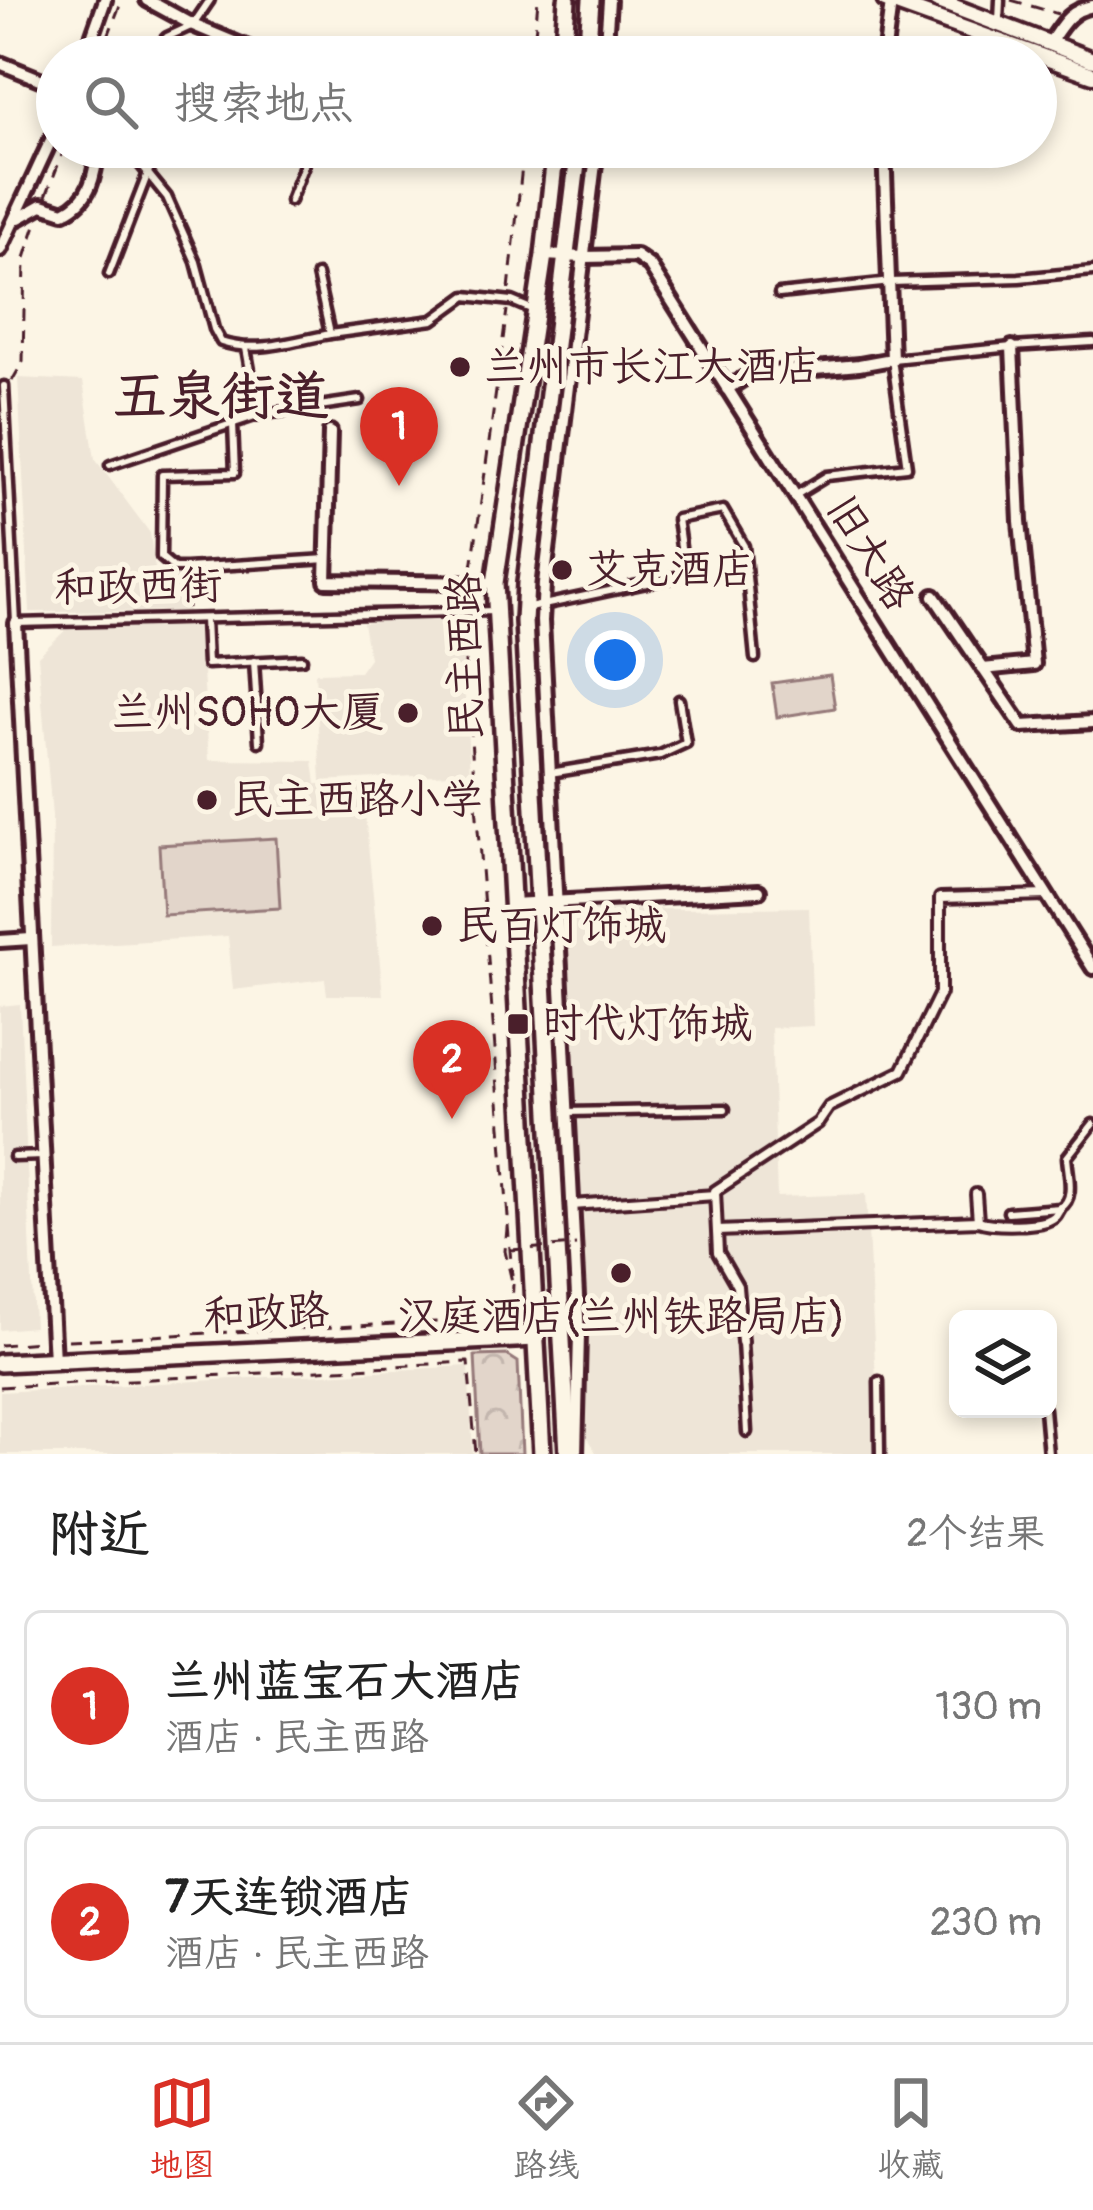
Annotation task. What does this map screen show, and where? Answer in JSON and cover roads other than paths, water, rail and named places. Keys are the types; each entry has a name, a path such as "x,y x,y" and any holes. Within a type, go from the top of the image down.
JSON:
{"main road":[{"path":"564,36 567,0"},
{"path":"588,36 591,0"},
{"name":"民主西路","path":"542,1454 495,584 554,168"},
{"name":"民主西路","path":"572,1454 524,609 576,168"},
{"name":"和政路","path":"0,1364 536,1338"}],"street":[{"path":"92,36 105,0"},
{"path":"148,0 219,36"},
{"path":"606,36 609,0"},
{"path":"936,0 1028,36"},
{"path":"886,36 888,1 985,36"},
{"path":"1054,36 1068,16 1093,6"},
{"path":"1057,47 1093,60"},
{"path":"1057,62 1093,75"},
{"path":"0,63 36,78"},
{"path":"0,250 39,168"},
{"path":"16,220 42,206 64,212 80,205 96,168"},
{"name":"民主西路","path":"572,1454 579,1335 543,604 595,168"},
{"path":"727,388 749,375 892,359 885,168"},
{"name":"旧大路","path":"544,254 636,256 650,266 1090,962"},
{"path":"983,669 1034,664 1020,521 1012,346"},
{"path":"330,432 326,580 495,584"},
{"path":"934,596 1022,726 1093,722"},
{"name":"和政西街","path":"16,623 54,1361"},
{"path":"512,904 759,891"},
{"path":"742,1342 737,1286 718,1252 715,1191 818,1124 830,1107 902,1071 940,993 940,898 1047,895"},
{"path":"0,940 31,939"},
{"path":"976,1194 978,1221"},
{"path":"572,1205 715,1195"},
{"path":"717,1231 978,1221 991,1226 1047,1221 1060,1208"}],"lane":[{"path":"171,36 193,25 210,0"},
{"path":"999,25 1000,0"},
{"path":"144,168 167,196 196,262 214,329 221,342 237,348 433,320 466,296 512,301 535,310"},
{"path":"109,274 149,168"},
{"path":"290,201 303,168"},
{"path":"779,293 1093,271"},
{"path":"317,274 329,334"},
{"path":"795,496 827,476 908,467 892,359 1093,342"},
{"path":"246,347 257,416"},
{"path":"4,386 16,623"},
{"path":"110,465 257,416 360,400"},
{"path":"233,424 235,473 162,475 161,556 174,568 327,559"},
{"path":"524,609 686,575 677,519 723,511 744,546 755,658"},
{"name":"和政西街","path":"16,623 496,611"},
{"path":"205,619 207,664 302,659"},
{"path":"254,662 259,742"},
{"path":"550,773 660,755 686,743 679,700"},
{"path":"567,1112 725,1109"},
{"path":"1008,1212 1066,1204 1070,1197 1066,1157 1093,1124"},
{"path":"14,1157 43,1156"},
{"path":"742,1342 747,1432"},
{"path":"879,1381 880,1454"},
{"path":"1045,1418 1048,1454"}],"place":[{"name":"兰州市长江大酒店","path":"460,367"},
{"name":"兰州蓝宝石大酒店","path":"399,486"},
{"name":"艾克酒店","path":"562,570"},
{"name":"兰州SOHO大厦","path":"408,713"},
{"name":"民主西路小学","path":"207,800"},
{"name":"民百灯饰城","path":"432,926"},
{"name":"时代灯饰城","path":"518,1024"},
{"name":"7天连锁酒店","path":"452,1119"},
{"name":"汉庭酒店(兰州铁路局店)","path":"621,1273"}],"district":[{"name":"五泉街道","path":"221,397"}]}
